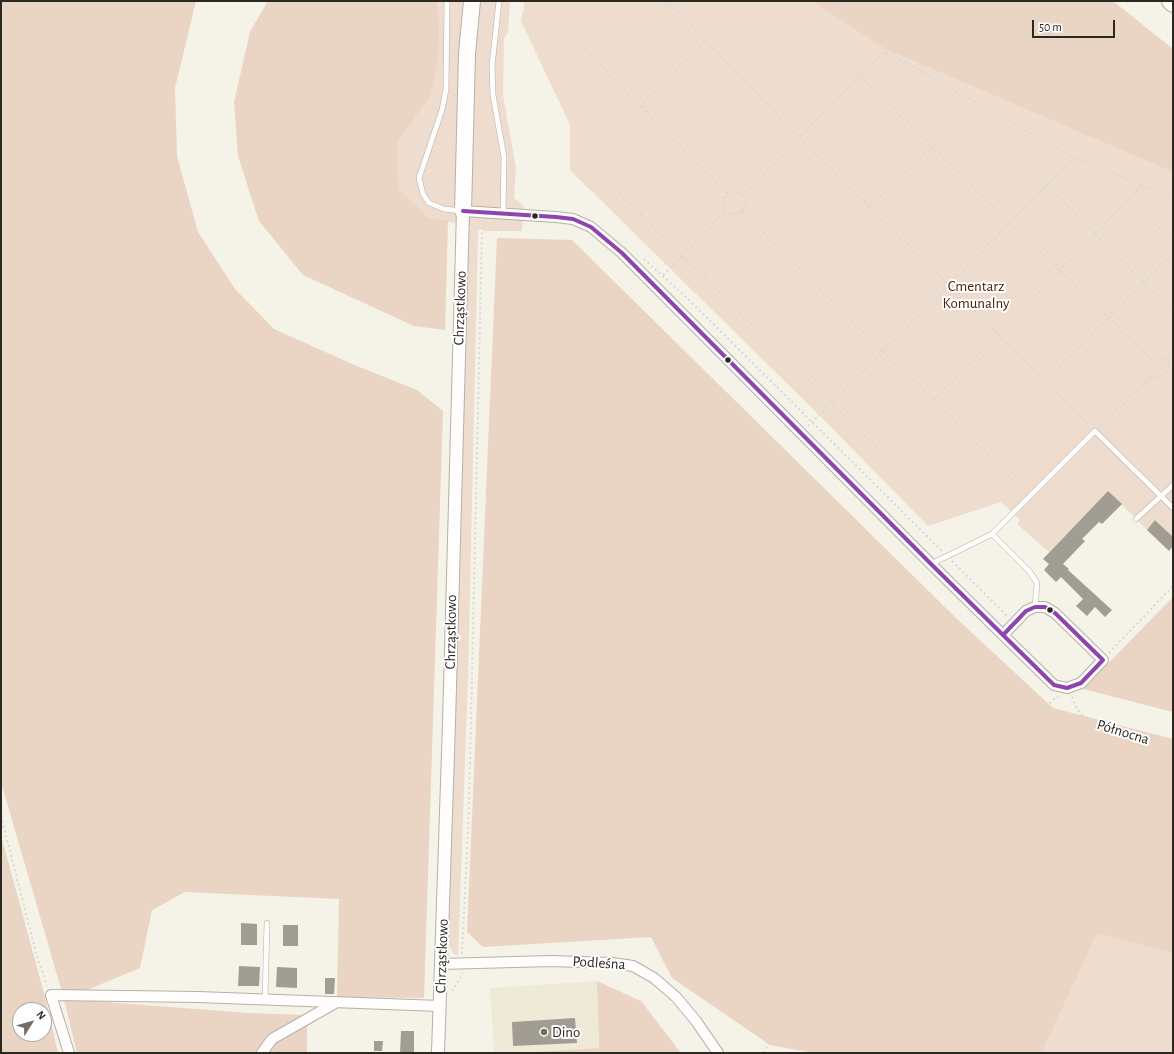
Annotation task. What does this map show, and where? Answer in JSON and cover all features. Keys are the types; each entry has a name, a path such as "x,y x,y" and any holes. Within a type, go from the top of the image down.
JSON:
{"highway":[{"path":"463,211 467,54 472,1"}],"street":[{"path":"463,211 573,219 591,227 622,253 802,432 931,564 1054,686 1068,688 1081,682 1102,660 1055,612 1045,607 1035,607 1026,611 1003,635"},
{"name":"Chrząstkowo","path":"438,1053 449,731 463,211"},
{"name":"Podleśna","path":"441,964 551,961 612,963 633,966 654,978 676,997 696,1021 718,1053"},
{"path":"69,1053 51,995 198,997 440,1006"},
{"path":"262,1053 272,1039 337,1002"}],"lane":[{"path":"447,1 446,89 442,110 419,178 423,194 429,203 444,210 463,211"},
{"path":"498,1 492,66 493,95 504,157 503,213"},
{"path":"931,564 992,534 1094,431 1173,508"},
{"path":"1136,519 1173,485"},
{"path":"992,534 1029,571 1037,583 1035,607"},
{"path":"265,999 267,923"}],"path":[{"path":"667,1 800,138 1094,431 1150,378 1159,377 1164,374 1168,369 1170,357"},
{"path":"640,107 705,40"},
{"path":"585,50 728,194"},
{"path":"742,196 885,51 1074,157 1173,198"},
{"path":"861,76 1009,223 1061,270 1155,363"},
{"path":"869,207 932,147"},
{"path":"802,432 949,286 1074,157"},
{"path":"1047,185 1173,313"},
{"path":"934,400 1143,185"},
{"path":"736,192 742,196 745,205 742,211 734,214 726,211 723,202 728,194 736,192"},
{"path":"619,193 897,468"},
{"path":"1130,199 1173,241"},
{"path":"654,285 726,211"},
{"path":"742,211 882,351 934,400 1029,497"},
{"path":"451,992 462,977 469,809 482,231 483,226 486,223 493,221"},
{"path":"1045,381 1173,253"},
{"path":"1150,378 1151,368 1155,363 1173,355"},
{"path":"1102,660 1173,586"},
{"path":"764,1053 801,972 818,901 1018,716 1037,714 1068,688"},
{"name":"Północna","path":"1068,688 1077,708 1088,721 1173,747"},
{"path":"1,816 36,953 51,995"}],"shaded area":[{"path":"1,1 196,1 175,88 177,156 198,232 235,289 274,329 352,364 417,390 443,411 424,998 337,997 339,899 185,892 152,910 140,968 65,999 248,1013 307,1015 307,1053 77,1053 64,999 1,782"},
{"path":"268,1 437,1 439,22 438,57 431,95 397,144 399,189 428,217 448,221 445,330 414,326 303,275 259,221 238,156 234,102 250,32"},
{"path":"813,1 1113,1 1173,49 1173,172 884,48"},
{"path":"497,238 572,240 957,619 1053,708 1173,739 1173,953 1097,933 1042,1053 814,1053 770,1045 672,978 651,937 483,947 467,932"},
{"path":"1173,597 1173,712 1083,689"},
{"path":"1,835 46,1002 12,1002 12,1042 52,1042 52,1027 58,1053 1,1053"},
{"path":"597,981 599,1048 494,1053 490,988"},
{"path":"597,981 641,1001 681,1053 513,1053 599,1048"}],"green space":[{"path":"437,1 510,1 508,32 504,39 503,95 516,168 514,198 524,206 522,231 486,231 479,229 478,231 468,679 458,956 453,953 448,945 460,581 468,234 471,227 428,217 399,189 397,144 431,95 439,22"},
{"name":"Cmentarz Komunalny","path":"525,1 842,1 1173,163 1173,537 1156,520 1147,530 1108,491 1049,552 1017,524 1020,520 1001,502 928,526 818,414 570,170 570,125 521,21"},
{"path":"1097,932 1173,953 1173,1053 1042,1053"}],"building":[{"path":"1108,491 1122,504 1102,524 1099,522 1082,539 1085,541 1063,564 1112,610 1105,617 1095,607 1087,616 1076,606 1083,599 1061,577 1056,582 1044,570 1049,564 1043,559"},
{"path":"1155,520 1173,537 1173,546 1169,551 1147,530"},
{"path":"241,923 257,924 257,945 241,945"},
{"path":"283,925 298,925 298,946 283,946"},
{"path":"239,966 260,967 259,986 238,986"},
{"path":"277,967 297,968 297,988 276,987"},
{"path":"325,978 335,978 334,994 325,994"},
{"name":"Dino","path":"575,1018 577,1043 513,1046 512,1022"},
{"path":"401,1031 414,1031 414,1053 400,1053"},
{"path":"374,1041 383,1041 382,1051 374,1051"}],"transit line":[{"path":"463,211 573,219 591,227 622,253 931,564 1003,635 1054,685 1067,688 1081,683 1103,660 1055,613 1045,607 1035,607 1026,611 1003,635"}],"place":[{"name":"Dino","path":"544,1032"}]}
